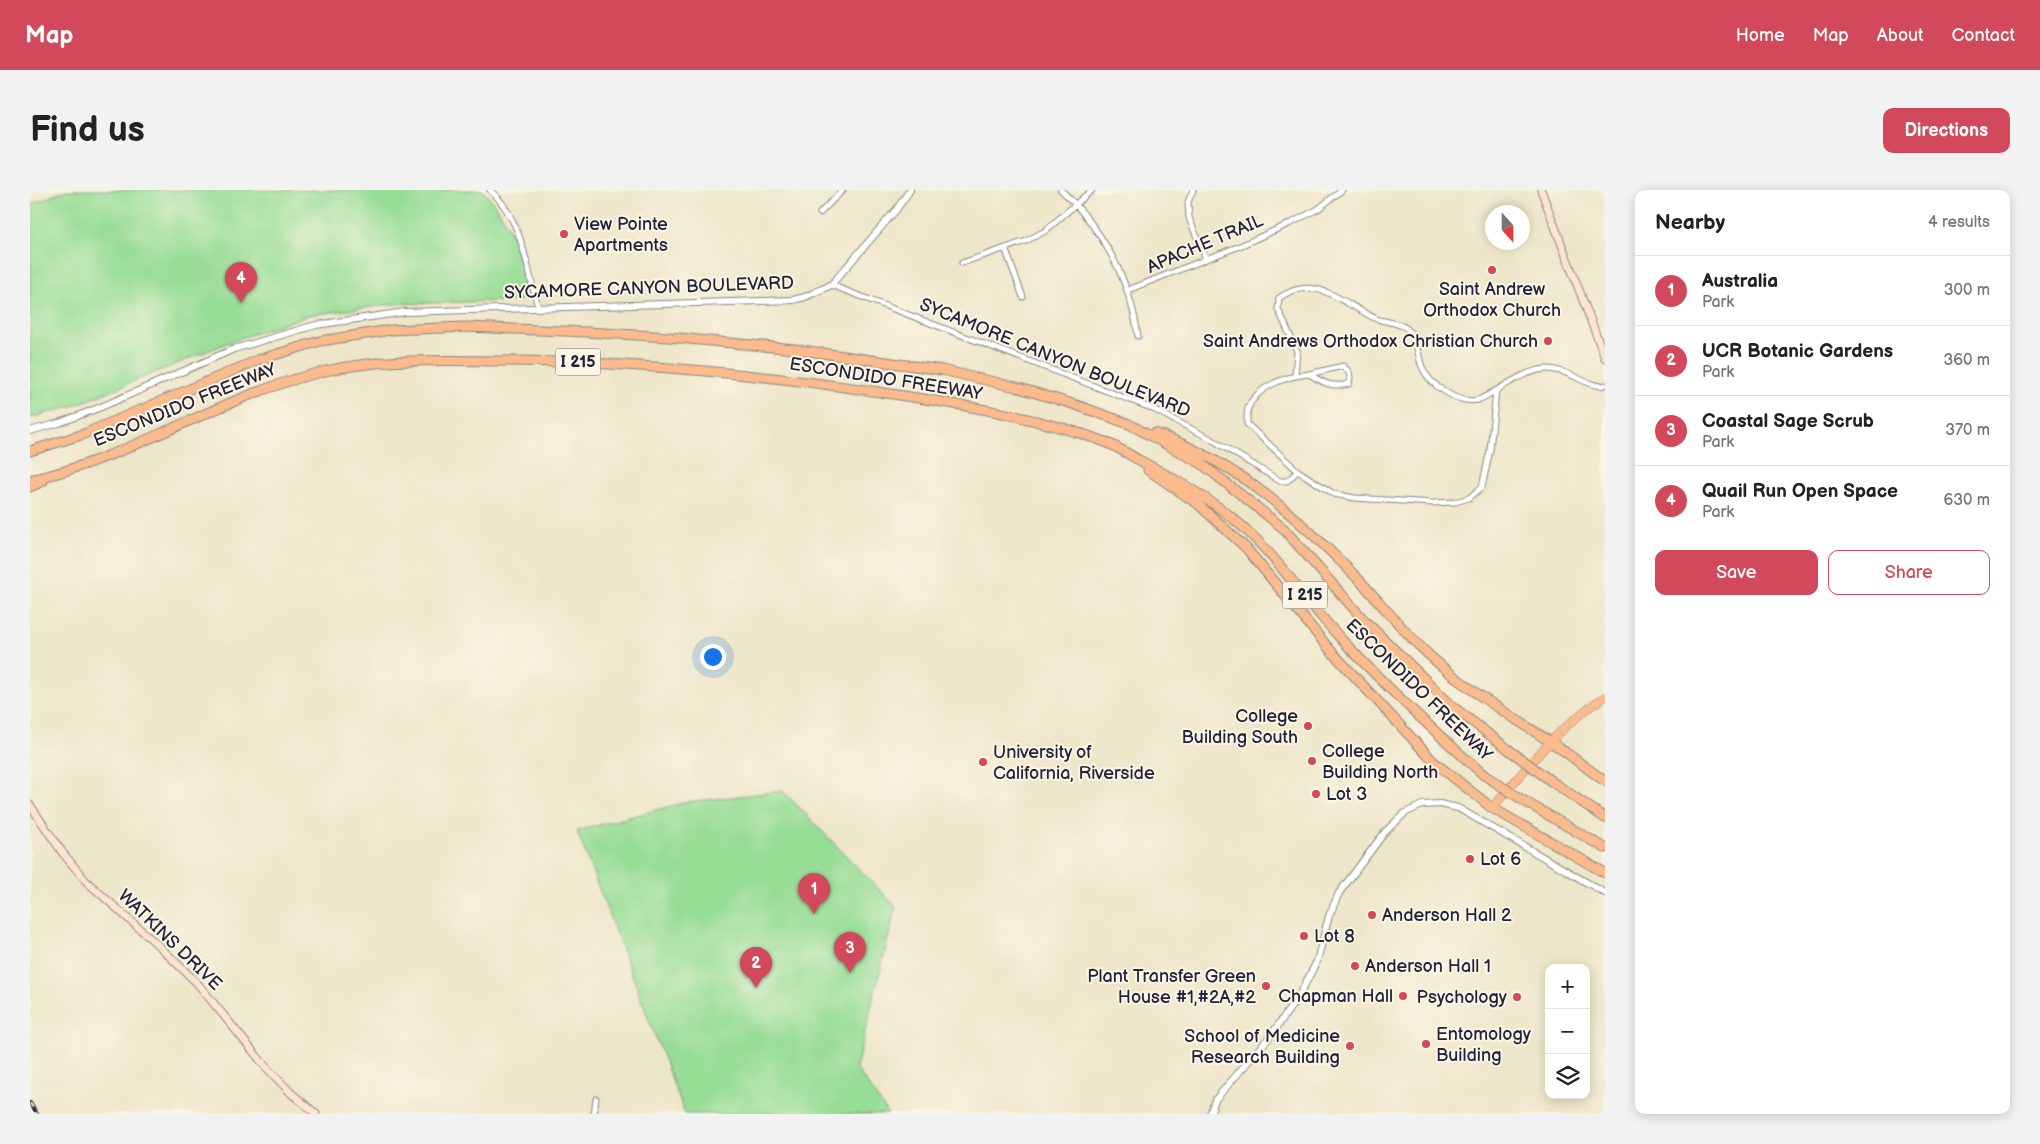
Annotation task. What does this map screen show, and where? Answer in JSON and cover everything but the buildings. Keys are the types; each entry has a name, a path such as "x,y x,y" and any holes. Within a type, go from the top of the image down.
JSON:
{"highway":[{"name":"ESCONDIDO FREEWAY","path":"30,451 84,434 258,360 320,341 391,330 467,327 668,337 794,349 933,369 1016,386 1129,424 1202,464 1283,528 1363,619 1452,706 1551,781 1605,818"},
{"name":"ESCONDIDO FREEWAY","path":"30,480 62,472 117,451 263,388 327,370 394,360 585,362 666,367 790,379 937,400 1033,421 1106,442 1184,484 1226,513 1260,544 1285,571 1341,640 1432,729 1484,775 1529,804 1605,848"},
{"path":"1129,424 1185,444 1218,462 1257,488 1305,526 1428,655 1464,684 1605,781"},
{"path":"1106,442 1198,504 1218,521 1269,574 1331,651 1434,762 1492,808 1605,873"},
{"path":"30,487 62,472"}],"main road":[{"path":"1541,190 1605,358"},
{"path":"1492,808 1550,742 1578,716 1605,697"},
{"name":"WATKINS DRIVE","path":"30,805 62,852 86,882 160,947 197,983 265,1066 291,1093 316,1114"}],"street":[{"path":"490,190 498,197 511,216 538,307"},
{"path":"820,213 843,190"},
{"path":"831,285 896,210 910,190"},
{"path":"1061,190 1076,204 1112,256 1128,290 1135,312 1138,336"},
{"path":"962,263 1026,240 1045,231 1092,190"},
{"path":"1193,190 1188,202 1190,218 1206,259"},
{"name":"APACHE TRAIL","path":"1128,290 1242,245 1318,209 1342,190"},
{"path":"1005,248 1023,297"},
{"name":"SYCAMORE CANYON BOULEVARD","path":"30,431 87,413 234,349 316,325 405,312 793,300 805,298 831,285 1155,410 1218,444 1274,479 1287,481 1298,471"},
{"path":"1295,375 1297,351 1278,309 1279,298 1290,290 1304,287 1322,289 1377,318 1406,328 1416,342 1426,376 1449,394 1471,401 1496,391 1528,373 1546,369 1571,373 1598,387 1605,385"},
{"path":"1310,374 1325,384 1339,387 1349,384 1351,377 1348,370 1343,366 1285,378 1261,391 1248,408 1246,424 1298,471 1334,494 1355,498 1433,503 1454,502 1469,498 1482,487 1490,450 1496,391"},
{"path":"1210,1113 1214,1100 1272,1034 1300,994 1317,961 1329,916 1345,883 1390,826 1405,813 1422,805 1431,804 1458,808 1605,893"},
{"path":"594,1114 596,1100"}],"green space":[{"path":"66,190 482,190 500,212 507,225 521,266 525,295 521,300 394,304 309,315 232,341 76,405 30,418 30,205"},
{"path":"783,791 896,907 856,1068 888,1114 685,1114 577,831 686,802"}],"railway":[{"path":"30,1103 37,1114"}],"place":[{"name":"View Pointe Apartments","path":"564,234"},
{"name":"Saint Andrew Orthodox Church","path":"1492,270"},
{"name":"Quail Run Open Space","path":"241,303"},
{"name":"Saint Andrews Orthodox Christian Church","path":"1548,341"},
{"name":"College Building South","path":"1308,726"},
{"name":"College Building North","path":"1312,761"},
{"name":"University of California, Riverside","path":"983,762"},
{"name":"Lot 3","path":"1316,794"},
{"name":"Lot 6","path":"1470,859"},
{"name":"Australia","path":"814,914"},
{"name":"Anderson Hall 2","path":"1372,915"},
{"name":"Lot 8","path":"1304,936"},
{"name":"Anderson Hall 1","path":"1355,966"},
{"name":"Coastal Sage Scrub","path":"850,973"},
{"name":"Plant Transfer Green House #1,#2A,#2","path":"1266,986"},
{"name":"UCR Botanic Gardens","path":"756,988"},
{"name":"Chapman Hall","path":"1403,996"},
{"name":"Psychology","path":"1517,997"},
{"name":"Entomology Building","path":"1426,1044"},
{"name":"School of Medicine Research Building","path":"1350,1046"}]}
